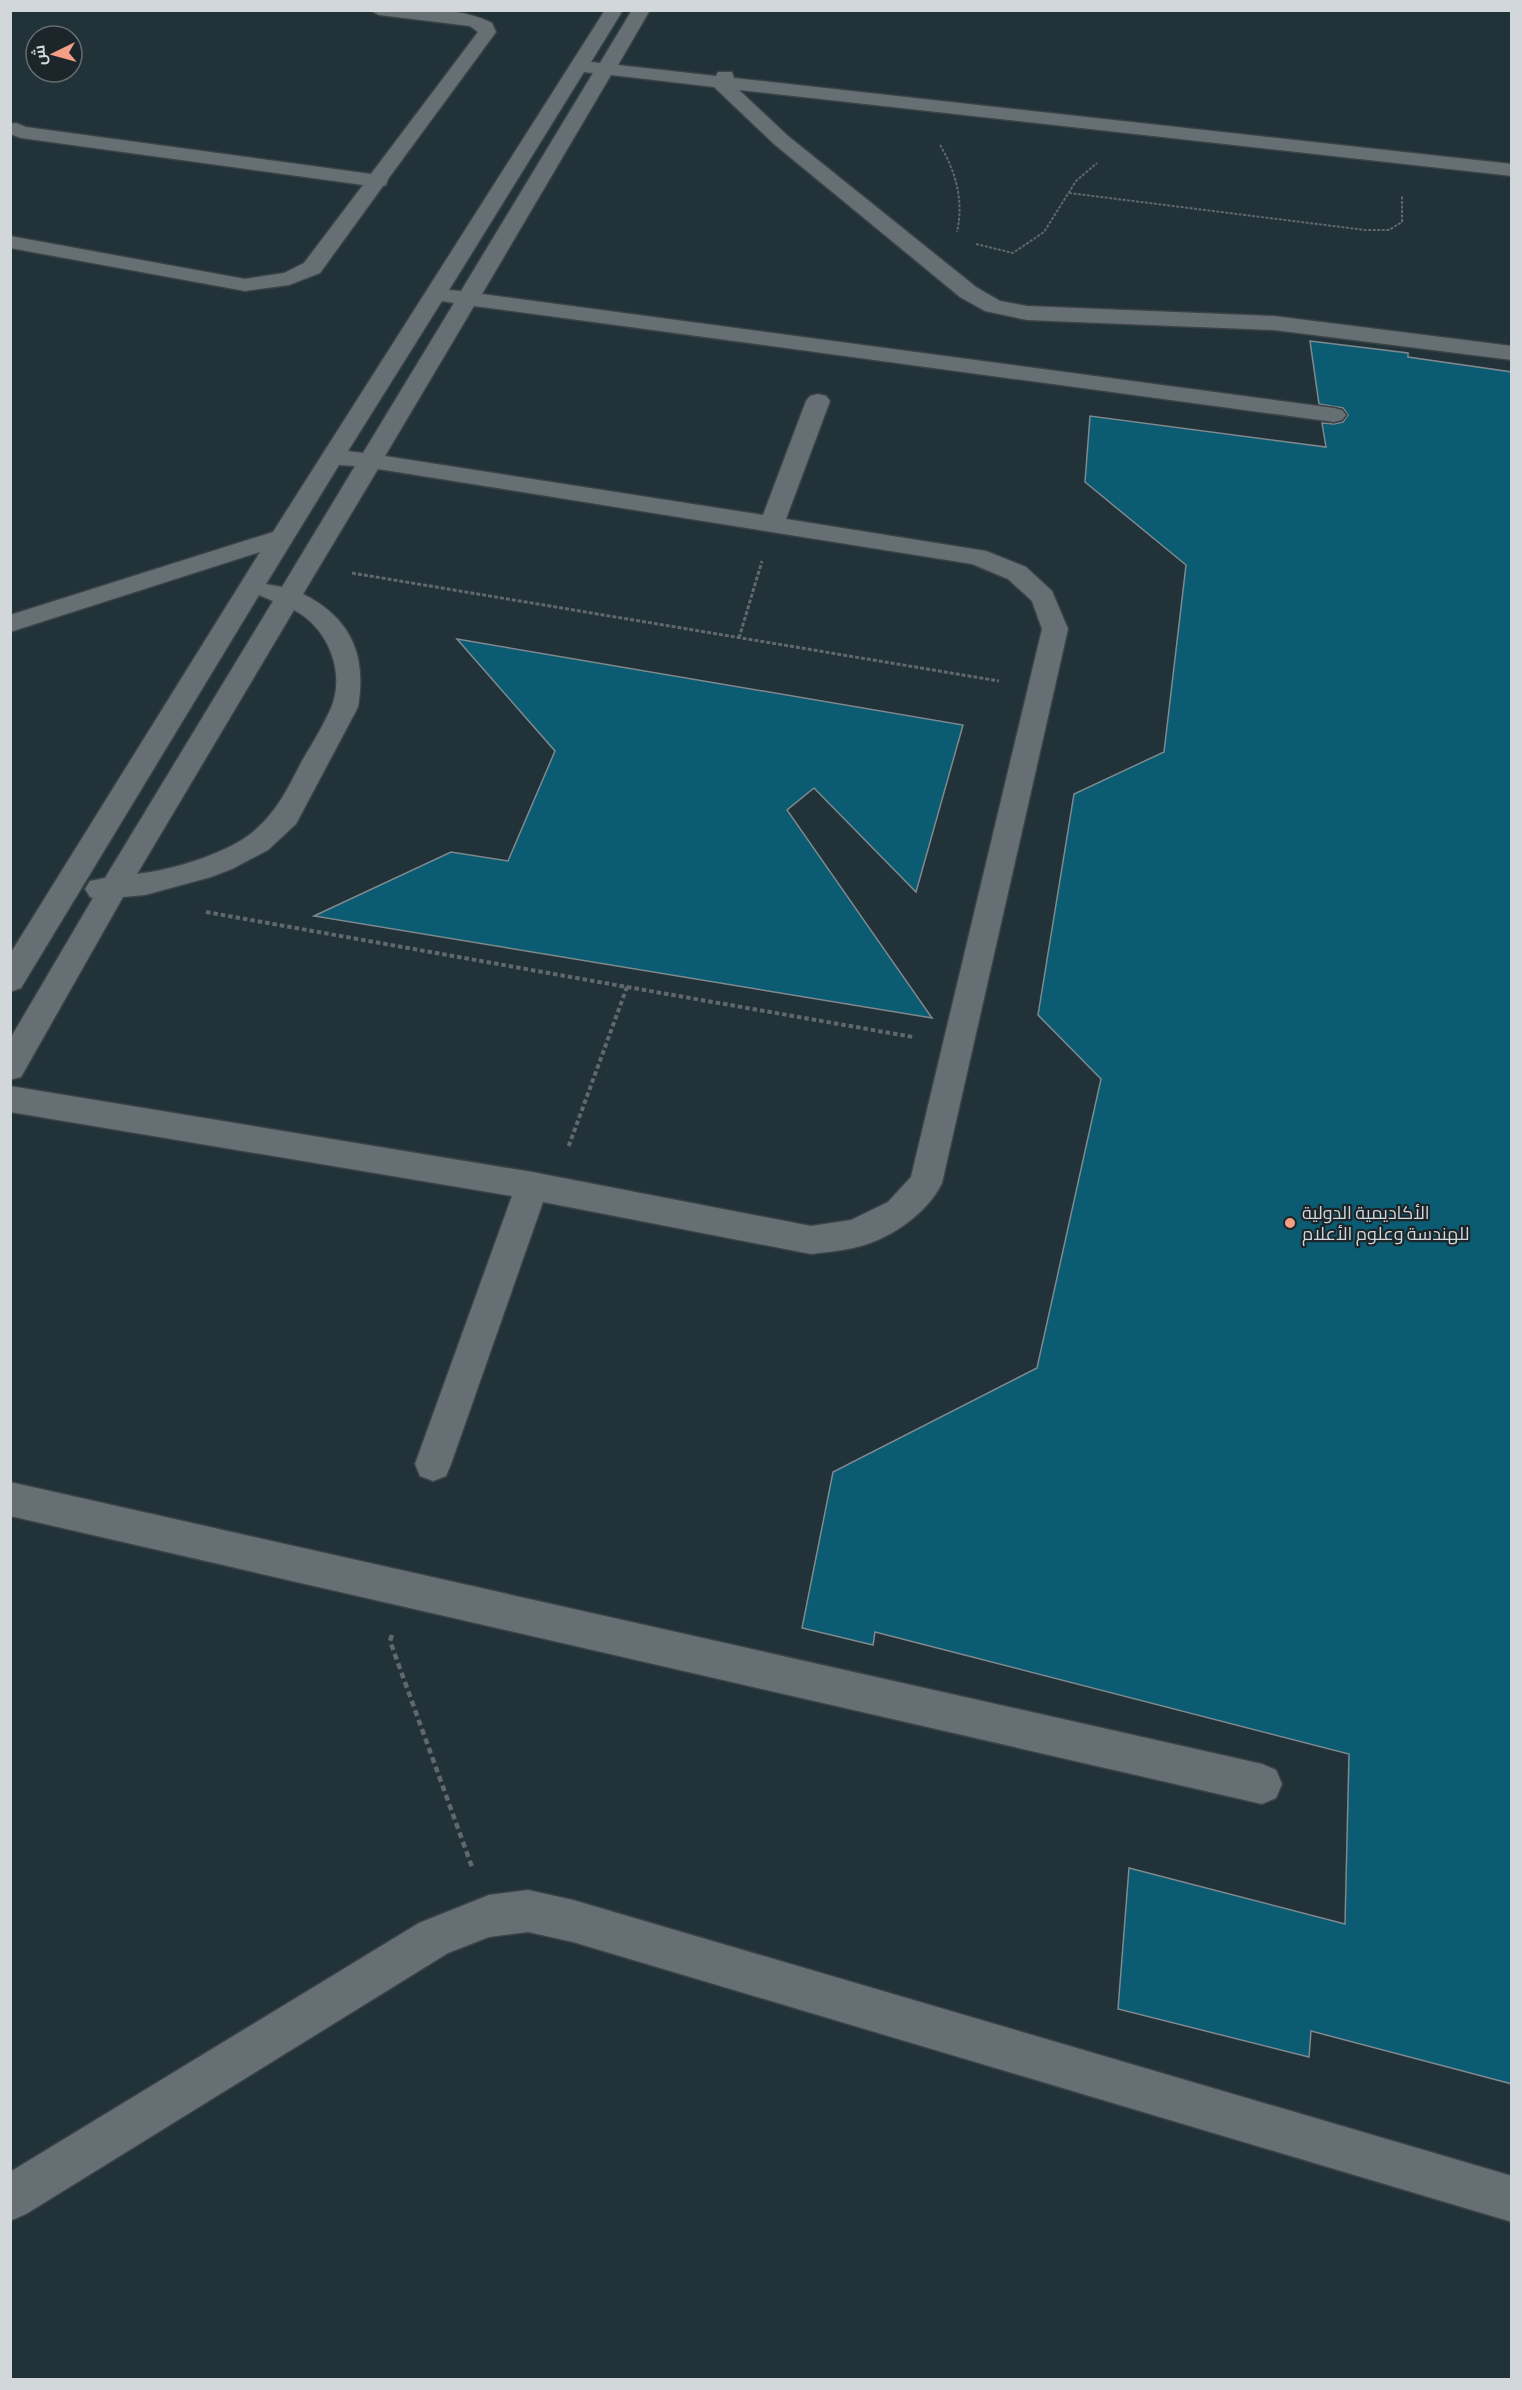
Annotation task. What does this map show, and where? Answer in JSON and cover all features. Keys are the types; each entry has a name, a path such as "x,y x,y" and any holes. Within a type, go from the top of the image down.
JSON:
{"street":[{"path":"10,242 231,283 260,285 275,283 312,268 379,181 487,32 486,27 474,21 379,10"},
{"path":"15,959 67,888 282,537 614,10"},
{"path":"10,1068 114,888 640,11"},
{"path":"584,58 726,75 1512,155"},
{"path":"726,75 911,104 1512,170"},
{"path":"726,75 781,140 979,300 1027,313 1274,323 1512,353"},
{"path":"16,129 21,132 379,181"},
{"path":"435,294 1334,415"},
{"path":"772,525 818,401"},
{"path":"10,1099 542,1189 811,1240 855,1234 900,1212 926,1183 1055,628 1043,597 1017,573 977,557 372,461 333,457"},
{"path":"10,624 282,537"},
{"path":"252,587 295,588"},
{"path":"67,888 114,888 145,884 222,862 258,843 286,817 337,724 350,689 348,656 340,640 328,623 311,609 295,588"},
{"path":"433,1464 542,1189"},
{"path":"10,1499 1262,1784"},
{"path":"10,2198 434,1938 489,1916 528,1911 573,1921 1512,2199"}],"path":[{"path":"911,104 947,155 960,198 959,226 954,239 932,262"},
{"path":"954,239 1013,253 1044,232 1076,181 1094,164 1128,154 1148,130"},
{"path":"1069,193 1365,230 1389,230 1402,222 1402,158"},
{"path":"739,638 772,525"},
{"path":"295,588 354,572 1041,689"},
{"path":"145,884 150,902 958,1045"},
{"path":"542,1189 627,987"},
{"path":"409,1589 390,1641 489,1916"}],"shaded area":[{"path":"11,11 1511,11 1511,2379 11,2379"}],"building":[{"name":"الأكاديمية الدولية للهندسة وعلوم الأعلام","path":"1310,341 1408,353 1408,357 1512,372 1512,2084 1311,2031 1309,2057 1118,2009 1129,1868 1345,1924 1349,1754 875,1632 873,1645 802,1628 833,1472 1037,1368 1101,1079 1038,1015 1074,794 1164,752 1186,565 1085,482 1090,416 1326,447 1322,423 1343,422 1348,415 1343,408 1319,404"},
{"path":"457,639 963,725 916,892 814,788 787,810 932,1018 314,916 451,852 508,861 555,751"}],"place":[{"name":"الأكاديمية الدولية للهندسة وعلوم الأعلام","path":"1290,1223"}]}
